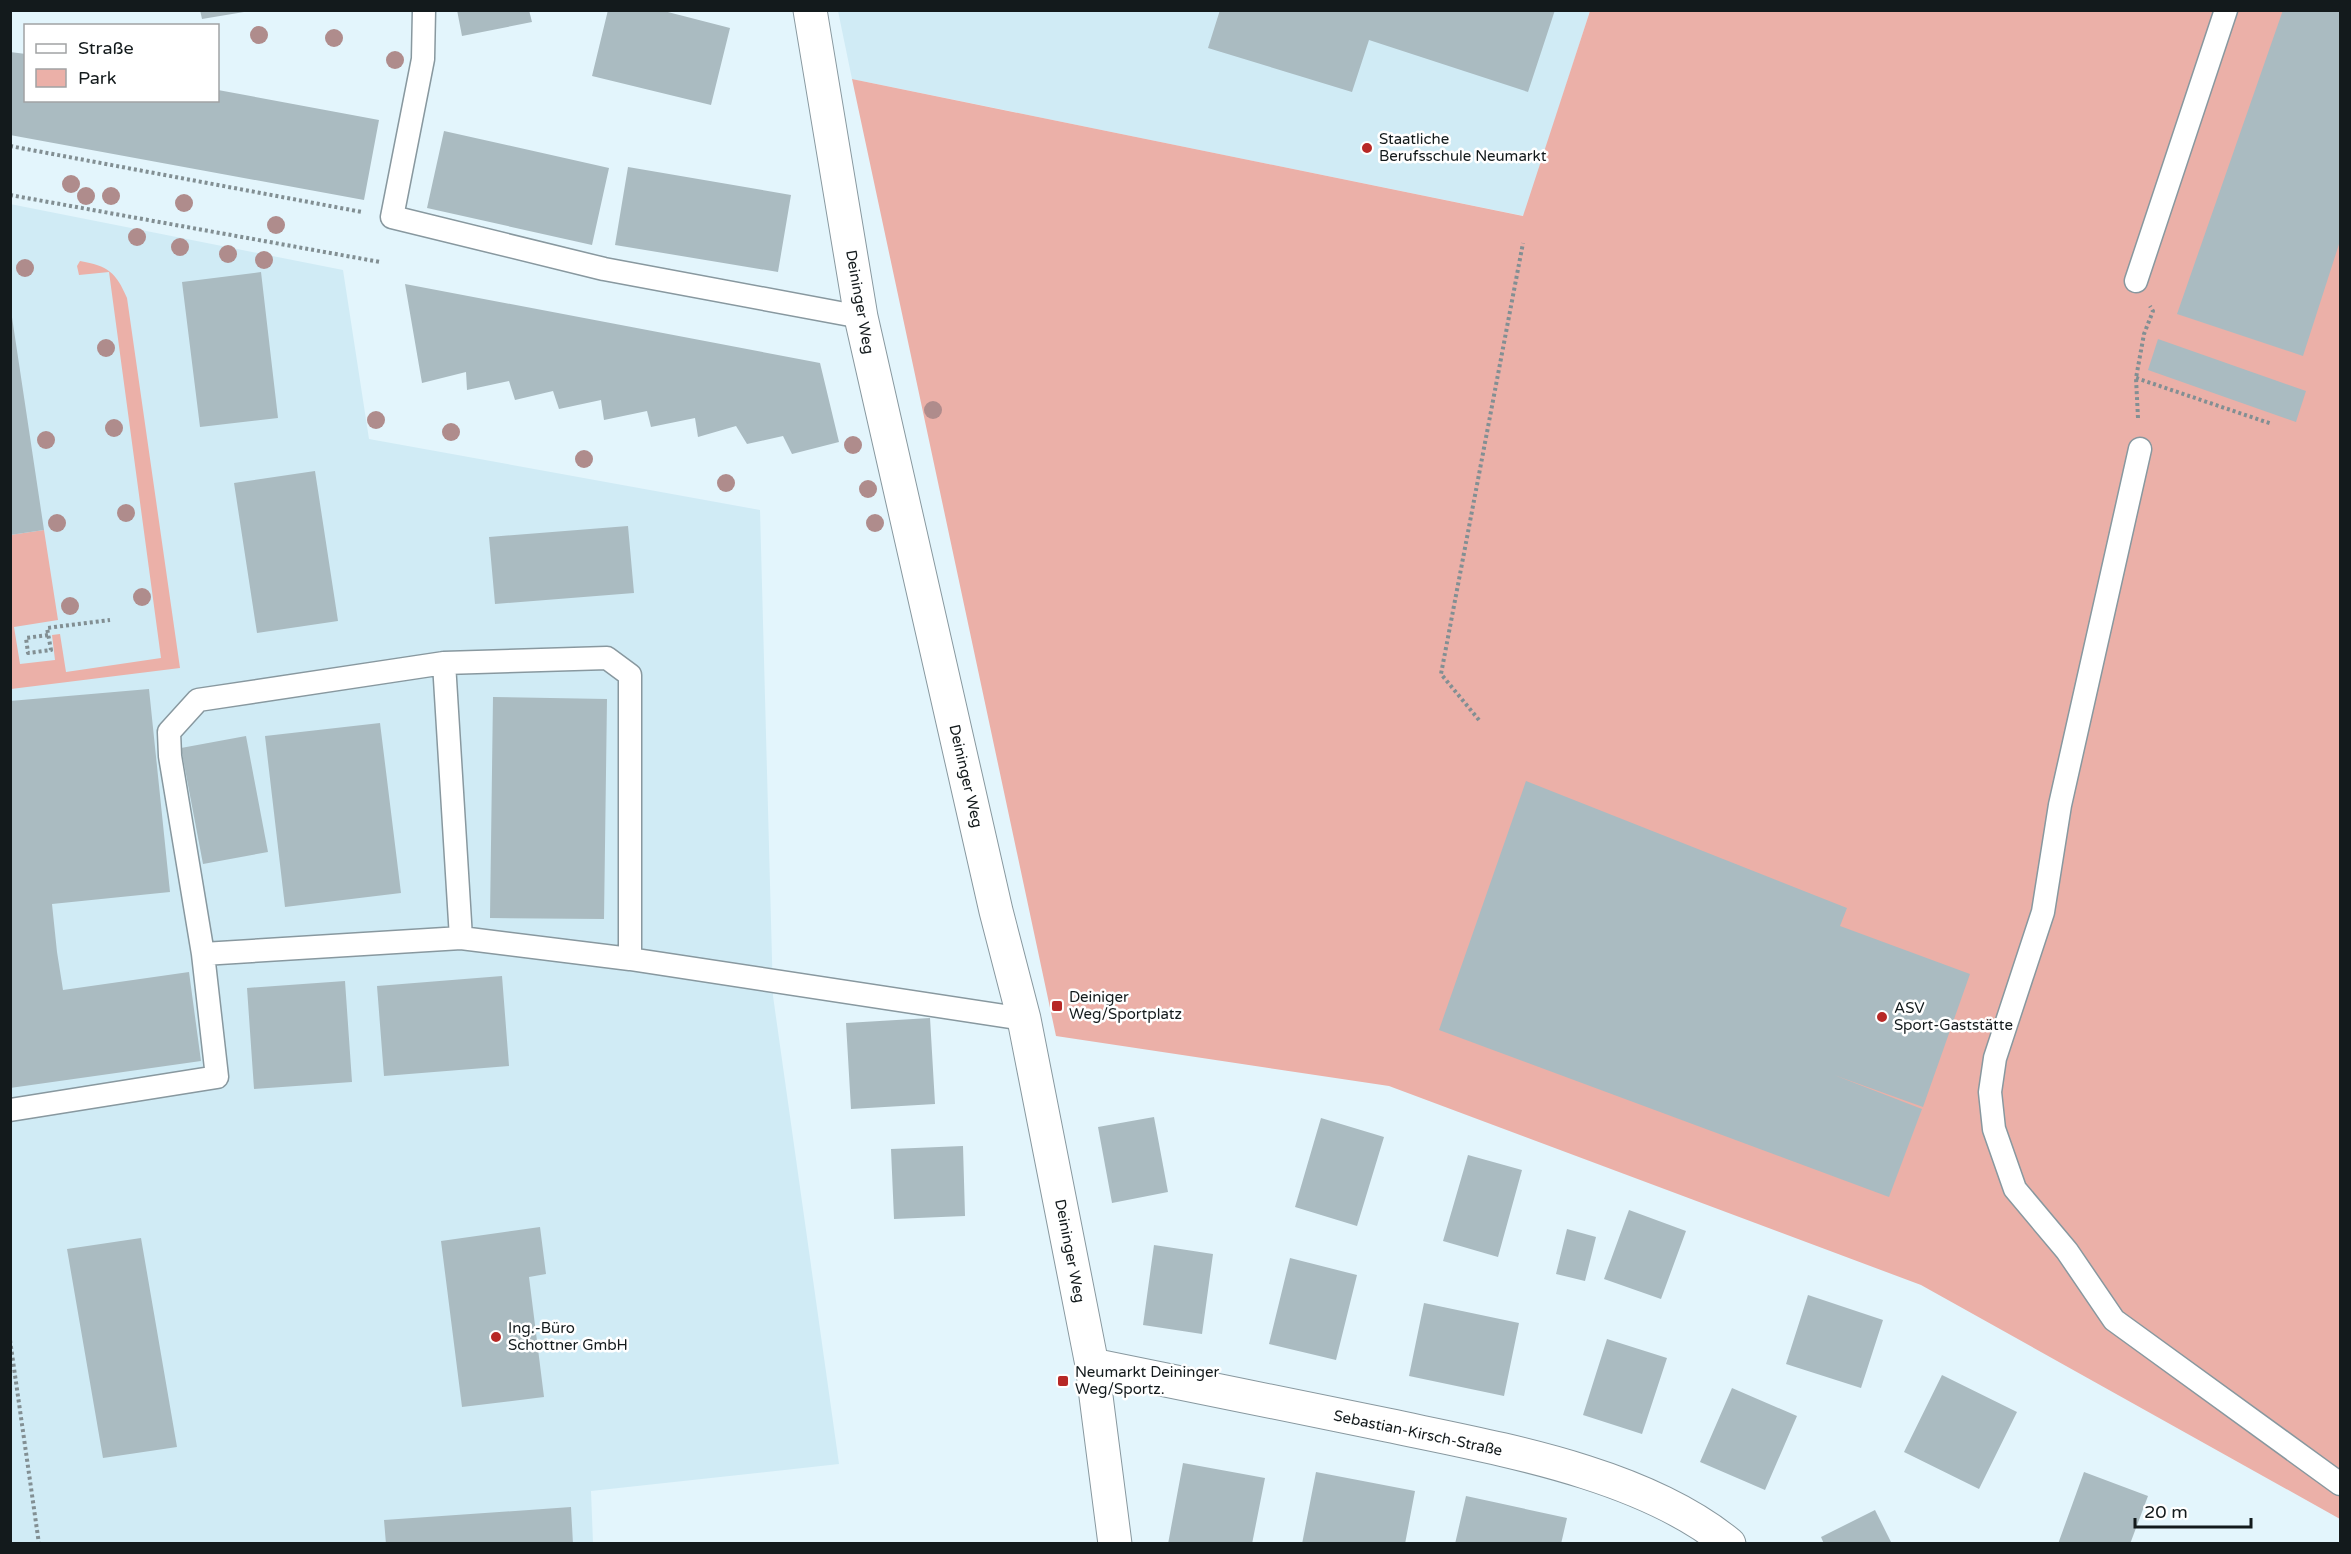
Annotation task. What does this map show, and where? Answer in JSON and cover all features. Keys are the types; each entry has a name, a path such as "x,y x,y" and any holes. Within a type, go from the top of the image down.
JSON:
{"street":[{"name":"Deininger Weg","path":"810,10 861,317 996,911 1024,1019 1092,1365 1114,1544"},
{"name":"Sebastian-Kirsch-Straße","path":"1092,1365 1459,1440 1600,1477 1683,1513 1728,1544"}],"lane":[{"path":"424,10 423,59 393,218 604,268 861,317"},
{"path":"2136,281 2226,10"},
{"path":"2140,449 2060,805 2043,912 1995,1058 1990,1092 1994,1130 2015,1189 2067,1251 2114,1320 2340,1484"},
{"path":"10,1110 217,1077 203,954 170,756 169,732 198,700 444,663 607,658 630,675 630,959"},
{"path":"444,663 461,938"},
{"path":"203,954 461,938 630,959 1024,1019"}],"path":[{"path":"10,146 393,218"},
{"path":"10,195 380,262"},
{"path":"1479,720 1441,674 1523,243"},
{"path":"2136,281 2153,311 2144,334 2136,378 2140,449"},
{"path":"2136,378 2272,424"},
{"path":"48,635 26,638 28,653 51,650 47,628 110,620"},
{"path":"10,1340 39,1544"}],"shaded area":[{"name":"Staatliche Berufsschule Neumarkt","path":"838,11 1590,11 1524,216 852,79"},
{"path":"10,204 343,270 369,439 760,510 773,996 839,1464 591,1491 593,1543 11,1543"}],"green space":[{"path":"1590,11 2340,11 2340,1519 1921,1285 1389,1086 1056,1036 852,79 1523,216"},
{"path":"80,261 98,265 110,272 119,282 127,298 180,668 11,689 10,535 44,530 58,620 14,627 20,664 55,660 52,635 60,634 66,672 161,658 109,272 79,275 77,266"}],"building":[{"path":"200,10 244,10 244,12 202,19"},
{"path":"457,10 529,10 532,22 462,36"},
{"path":"608,10 660,10 730,28 711,105 592,76"},
{"path":"1220,10 1555,10 1528,92 1369,40 1352,92 1208,48"},
{"path":"2283,10 2340,10 2340,241 2303,356 2177,314"},
{"path":"10,52 24,54 24,102 219,102 219,90 379,120 364,200 10,135"},
{"path":"444,131 609,168 592,245 427,208"},
{"path":"628,167 791,195 778,272 615,245"},
{"path":"261,272 278,418 200,427 182,282"},
{"path":"405,284 820,363 839,442 792,454 783,436 747,444 736,426 698,437 695,418 651,427 647,411 604,420 601,400 559,409 553,391 515,400 509,381 467,390 466,372 422,383"},
{"path":"10,304 44,530 10,535"},
{"path":"2158,339 2306,391 2296,422 2148,370"},
{"path":"315,471 338,621 257,633 234,483"},
{"path":"628,526 634,593 495,604 489,537"},
{"path":"149,689 170,892 52,904 57,952 63,990 189,972 201,1061 10,1088 10,701"},
{"path":"493,697 607,699 604,919 490,918"},
{"path":"380,723 401,893 285,907 265,736"},
{"path":"246,736 268,852 203,864 181,748"},
{"path":"1526,781 1847,908 1840,926 1970,974 1923,1107 1834,1075 1922,1109 1889,1197 1439,1030"},
{"path":"502,976 509,1066 384,1076 377,986"},
{"path":"345,981 352,1082 254,1089 247,988"},
{"path":"930,1018 935,1104 851,1109 846,1023"},
{"path":"1154,1117 1168,1192 1112,1203 1098,1127"},
{"path":"1321,1118 1384,1137 1357,1226 1295,1207"},
{"path":"963,1146 965,1216 894,1219 891,1149"},
{"path":"1468,1155 1522,1170 1498,1257 1443,1241"},
{"path":"1629,1210 1686,1231 1661,1299 1604,1279"},
{"path":"540,1227 546,1274 529,1277 544,1397 462,1407 441,1241"},
{"path":"1567,1229 1596,1237 1585,1281 1556,1274"},
{"path":"141,1238 177,1447 103,1458 67,1249"},
{"path":"1154,1245 1213,1254 1202,1334 1143,1325"},
{"path":"1290,1258 1357,1275 1336,1360 1269,1344"},
{"path":"1808,1295 1883,1320 1861,1388 1786,1364"},
{"path":"1424,1303 1519,1323 1504,1396 1409,1376"},
{"path":"1607,1339 1667,1358 1642,1434 1583,1415"},
{"path":"1942,1375 2017,1412 1979,1489 1904,1452"},
{"path":"1732,1388 1797,1416 1765,1490 1700,1462"},
{"path":"1183,1463 1265,1478 1252,1544 1168,1544"},
{"path":"1316,1472 1415,1491 1405,1544 1302,1544"},
{"path":"2084,1472 2148,1496 2130,1544 2058,1544"},
{"path":"1466,1496 1567,1518 1561,1544 1455,1544"},
{"path":"571,1507 573,1544 386,1544 384,1520"},
{"path":"1875,1510 1892,1544 1824,1544 1821,1537"}],"place":[{"name":"Staatliche Berufsschule Neumarkt","path":"1367,148"},
{"name":"Deiniger Weg/Sportplatz","path":"1057,1006"},
{"name":"ASV Sport-Gaststätte","path":"1882,1017"},
{"name":"Ing.-Büro Schottner GmbH","path":"496,1337"},
{"name":"Neumarkt Deininger Weg/Sportz.","path":"1063,1381"}]}
